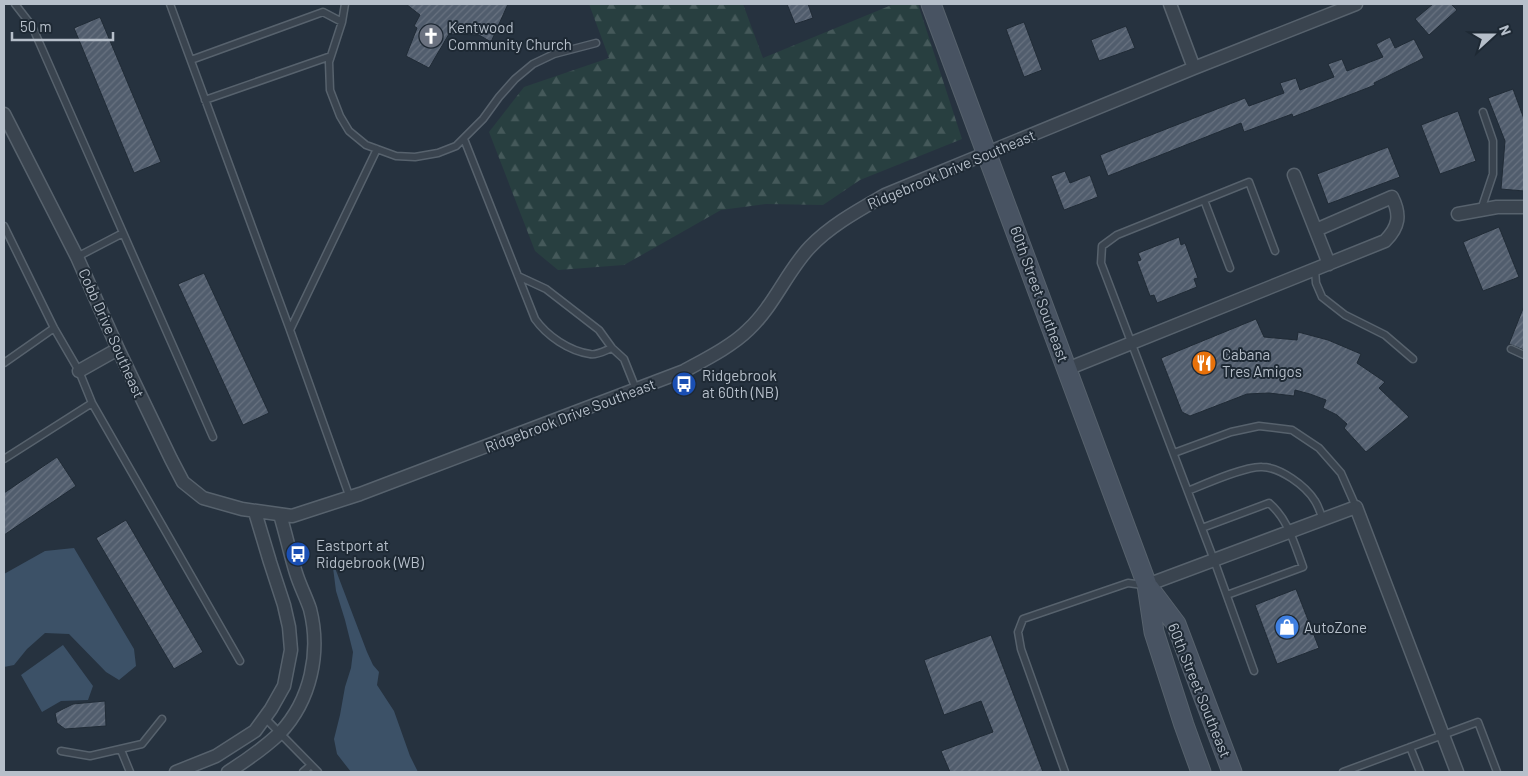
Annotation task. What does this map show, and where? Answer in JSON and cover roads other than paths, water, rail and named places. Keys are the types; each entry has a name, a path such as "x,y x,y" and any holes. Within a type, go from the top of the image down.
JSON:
{"main road":[{"name":"60th Street Southeast","path":"931,4 1147,585 1154,632 1201,772"},
{"name":"60th Street Southeast","path":"1147,585 1176,624 1232,772"}],"street":[{"path":"1170,4 1194,68"},
{"name":"Ridgebrook Drive Southeast","path":"255,512 292,516 350,498 684,371 748,331 776,297 809,248 829,230 859,209 885,195 987,152 1356,4"},
{"name":"Cobb Drive Southeast","path":"4,114 77,257 118,350 170,459 184,482 204,498 255,512"},
{"path":"1294,174 1329,264"},
{"path":"1068,369 1385,241 1393,232 1398,219 1396,206 1392,197 1316,230"},
{"path":"1458,214 1497,207 1524,207"},
{"path":"79,371 118,350"},
{"path":"1147,585 1356,507 1457,772"},
{"path":"176,772 216,756 255,731 284,686 291,650 289,626 255,512"},
{"path":"228,772 255,755 280,733 291,719 305,695 315,660 315,643 309,608 296,575 280,514"}],"lane":[{"path":"15,4 32,26 213,437"},
{"path":"170,4 350,498"},
{"path":"345,4 342,22 329,62 330,90 340,116 349,131 366,145 396,156 415,157 438,153 456,146 483,119 499,97 533,64 554,54 596,43"},
{"path":"191,60 323,12 342,22"},
{"path":"205,100 331,56"},
{"path":"1482,210 1493,174 1493,141 1483,112"},
{"path":"464,138 535,319 544,331 571,348 591,355 612,348"},
{"path":"290,330 377,150"},
{"path":"1254,671 1188,490 1101,263 1102,246 1117,235 1249,182 1275,251"},
{"path":"1204,200 1230,268"},
{"path":"4,226 54,328 79,371 92,403 240,661"},
{"path":"77,257 123,233"},
{"path":"1315,270 1316,282 1322,297 1345,315 1385,335 1414,359"},
{"path":"518,276 546,288 599,330 612,348 624,359 636,390"},
{"path":"4,363 54,328"},
{"path":"1511,349 1524,355"},
{"path":"4,459 92,403"},
{"path":"1174,453 1231,432 1259,426 1292,430 1319,448 1341,473 1356,507"},
{"path":"1188,490 1236,472 1262,466 1285,473 1304,488 1315,501 1323,519"},
{"path":"1202,528 1269,503 1280,512 1290,532 1302,567 1227,595"},
{"path":"1065,772 1021,649 1018,632 1023,619 1128,583 1147,585"},
{"path":"265,718 318,772"},
{"path":"61,750 90,756 142,744 162,719"},
{"path":"1343,772 1478,722 1497,772"},
{"path":"1410,747 1420,772"},
{"path":"121,750 130,772"},
{"path":"1366,772 1368,763"},
{"path":"303,772 312,765"}],"water":[{"path":"74,548 134,649 136,666 119,680 106,672 69,634 45,633 27,649 14,665 4,667 4,574 45,551"},
{"path":"332,560 367,652 373,665 379,672 377,685 394,711 410,756 418,772 351,772 337,754 334,739 353,652 336,591"},
{"path":"63,645 93,686 88,700 61,701 42,712 21,675"}],"place":[{"name":"Kentwood Community Church","path":"431,36"},
{"name":"Cabana Tres Amigos","path":"1204,363"},
{"name":"Ridgebrook at 60th (NB)","path":"684,384"},
{"name":"Eastport at Ridgebrook (WB)","path":"298,554"},
{"name":"AutoZone","path":"1287,627"}]}
